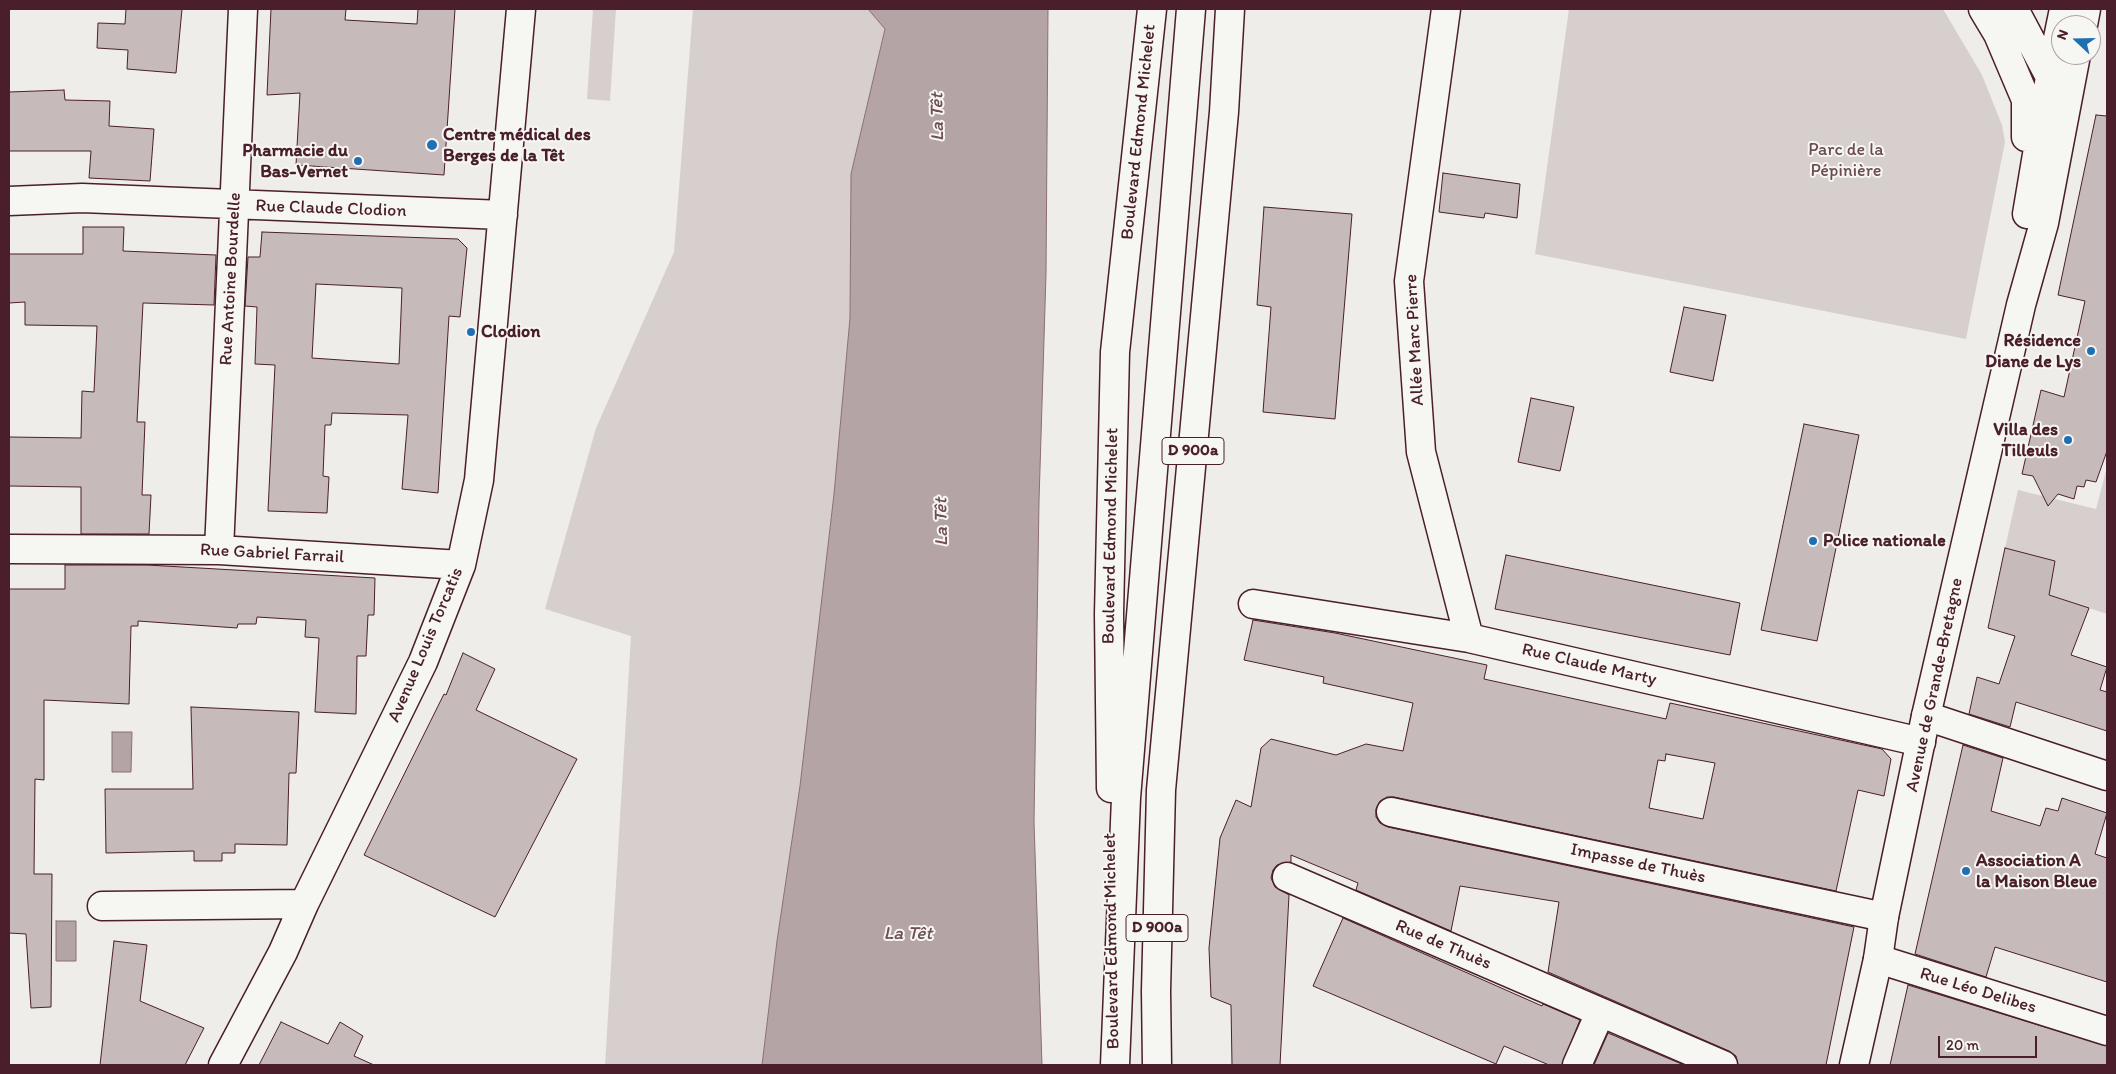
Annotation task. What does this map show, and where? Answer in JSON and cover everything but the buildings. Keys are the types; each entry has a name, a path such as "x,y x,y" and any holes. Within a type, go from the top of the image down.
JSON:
{"main road":[{"name":"Rue Antoine Bourdelle","path":"220,550 243,9"},
{"name":"Avenue Louis Torcatis","path":"223,1065 284,952 304,904 423,662 461,565 478,480 521,9"},
{"name":"Boulevard Edmond Michelet","path":"1114,1065 1109,614 1115,352 1152,9"},
{"path":"1114,1065 1126,798 1191,9"},
{"name":"D 900a","path":"1157,1065 1156,991 1161,790 1224,112 1230,9"},
{"path":"1224,112 1247,9"},
{"name":"Allée Marc Pierre","path":"1446,9 1409,281 1421,452 1469,638"},
{"path":"1983,9 1998,34 2026,100 2026,218"},
{"path":"2014,9 2050,78 2061,133"},
{"name":"Avenue de Grande-Bretagne","path":"2021,305 2026,218 2064,9"},
{"name":"Avenue de Grande-Bretagne","path":"1854,1065 1878,959 1884,917 1924,729 2021,305 2044,223 2074,65"},
{"name":"Rue Claude Clodion","path":"9,201 82,198 234,206 503,215"},
{"name":"Rue Gabriel Farrail","path":"9,549 220,550 461,565"},
{"name":"Rue Claude Marty","path":"1254,604 1469,638 1924,729 2107,776"},
{"name":"Impasse de Thuès","path":"1391,812 1884,917"},
{"name":"Rue de Thuès","path":"1287,877 1723,1065"},
{"path":"102,906 304,904"},
{"name":"Rue Léo Delibes","path":"1878,959 2107,1031"},
{"path":"1577,1065 1600,1013"}],"green space":[{"path":"593,9 616,9 610,101 587,99"},
{"path":"693,9 868,9 885,29 851,174 850,318 834,494 800,786 777,941 762,1065 605,1065 631,636 545,609 596,428 674,252"},
{"name":"Parc de la Pépinière","path":"1569,9 1943,9 1982,75 2002,125 2005,142 1966,339 1535,254"},
{"path":"2107,467 2107,614 2049,595 2054,561 2005,548 2018,490 2096,509"}],"water":[{"name":"La Têt","path":"868,9 1048,9 1046,274 1039,501 1034,822 1042,1065 762,1065 777,941 800,786 834,494 850,318 851,174 885,29"},
{"path":"112,732 132,732 131,772 112,772"},
{"path":"56,921 76,921 76,961 56,961"}],"place":[{"name":"Centre médical des Berges de la Têt","path":"432,145"},
{"name":"Pharmacie du Bas-Vernet","path":"358,161"},
{"name":"Clodion","path":"471,332"},
{"name":"Résidence Diane de Lys","path":"2091,351"},
{"name":"Villa des Tilleuls","path":"2068,440"},
{"name":"Police nationale","path":"1813,541"},
{"name":"Association A la Maison Bleue","path":"1966,871"}]}
